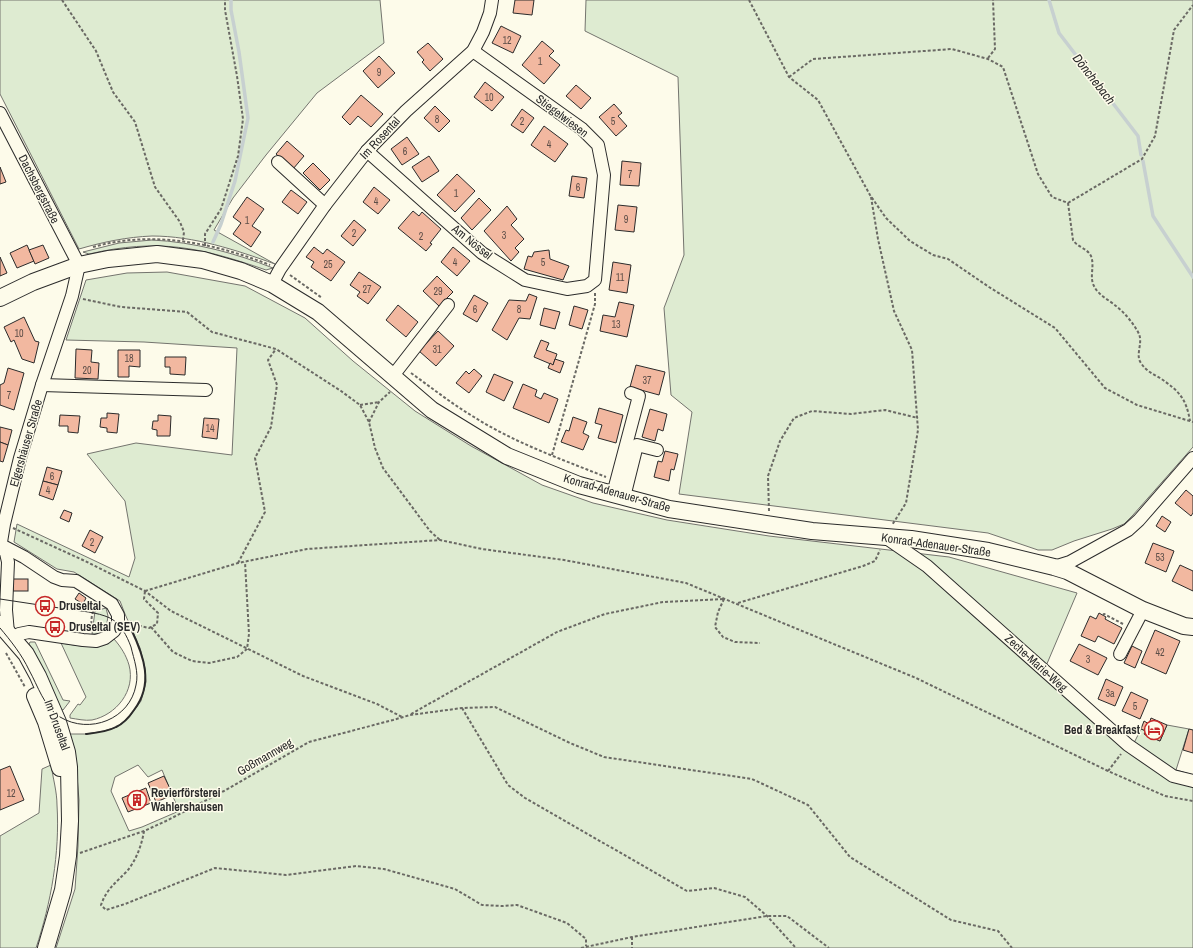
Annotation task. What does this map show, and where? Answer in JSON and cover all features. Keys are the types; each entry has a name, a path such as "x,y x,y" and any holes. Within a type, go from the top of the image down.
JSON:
{"main road":[{"name":"Konrad-Adenauer-Straße","path":"0,298 33,282 79,265 108,259 157,254 203,260 241,271 272,284 318,312 398,375 432,410 507,456 579,485 618,491 669,509 812,531 888,532 912,539 988,551 1067,571 1143,610 1184,626 1193,627"},
{"name":"Im Druseltal","path":"7,632 26,654 38,676 64,739 70,767 70,821 68,856 63,890 46,948"}],"street":[{"name":"Im Rosental","path":"272,284 280,269 324,204 367,151 406,111 473,51 483,32 490,13 492,0"},
{"name":"Stiegelwiesen","path":"473,51 582,129 598,145 604,176 595,280"},
{"name":"Dachsbergstraße","path":"0,113 79,265"},
{"name":"Am Nössel","path":"367,151 482,253 525,280 567,289 587,286 595,280"},
{"path":"278,162 324,204"},
{"name":"Elgershäuser Straße","path":"0,546 20,458 42,385 72,296 79,265"},
{"path":"398,375 448,305"},
{"name":"Elgershäuser Straße","path":"42,385 206,390"},
{"path":"618,491 639,396 630,393"},
{"path":"618,491 636,445 657,450"},
{"path":"1054,567 1070,562 1128,530 1139,520 1193,458"},
{"name":"Zeche-Marie-Weg","path":"888,532 1128,745 1173,776 1193,781"},
{"path":"0,546 24,557 54,577 62,580 76,581 112,604 118,614 118,624 114,631 105,638 96,640 29,632 19,634 7,632 3,603 8,562 6,553 0,546"},
{"path":"1120,654 1143,610"}],"path":[{"path":"62,0 96,51 113,92 135,122 155,187 180,222 184,232 183,240 246,255 280,269 325,300"},
{"path":"206,246 205,234 220,209 238,156 243,119 225,10 225,0"},
{"path":"749,0 789,77 818,100 870,196 886,218 910,241 933,255 948,259 989,287 1055,328 1105,388 1137,405 1192,421"},
{"path":"988,59 995,49 993,0"},
{"path":"1068,204 1142,159 1155,136 1174,30 1193,5"},
{"path":"789,77 813,59 952,48 988,59 1003,67 1038,174 1052,197 1068,204"},
{"path":"737,604 875,561 888,532 906,503 918,430 912,350 894,311 870,196"},
{"path":"1068,204 1073,240 1090,254 1093,262 1093,285 1100,294 1124,313 1134,326 1140,335 1141,344 1139,362 1146,370 1161,379 1181,395 1188,407 1192,421"},
{"path":"551,455 595,304 595,280"},
{"path":"72,296 121,307 187,312 212,332 276,349 341,391 360,405 369,422 375,448 383,468 430,531 440,540"},
{"path":"238,563 265,512 255,458 271,427 277,385 268,360 276,349"},
{"path":"369,422 379,402 398,375 501,432 551,455 618,491"},
{"path":"360,405 379,402"},
{"path":"769,514 768,476 780,441 794,418 812,411 851,414 885,410 918,418"},
{"path":"4,524 85,561 145,591 171,611 247,649 303,676 377,704 402,717"},
{"path":"888,532 899,528"},
{"path":"145,591 238,563 307,549 440,540 482,549 564,560 686,583 916,678 1108,771 1165,796 1193,801"},
{"path":"152,627 173,652 192,661 209,663 238,657 247,649 249,634 245,562"},
{"path":"128,619 136,626 149,628 157,624 158,613 144,599 145,591"},
{"path":"724,599 718,612 715,627 723,637 735,642 760,643"},
{"path":"410,715 557,632 605,614 663,602 724,599"},
{"path":"89,640 94,609 112,604"},
{"path":"1103,615 1104,614 1121,623"},
{"path":"410,715 462,708 495,707 570,743 604,757 752,779 808,805 850,857 952,920 998,931 1012,948"},
{"path":"462,708 508,785 526,798 687,891 714,888 744,897 767,916 796,948"},
{"name":"Goßmannweg","path":"76,854 144,831 224,791 309,742 410,715"},
{"path":"1108,771 1128,745"},
{"path":"144,831 142,844 128,870 104,895 101,905 106,910 125,904 215,868 286,875 356,866 384,868 455,889 482,905 517,905 567,923 586,940 586,946"},
{"path":"581,948 632,938 767,916 787,916 829,948"},
{"path":"632,938 632,948"}],"green space":[{"path":"0,0 380,0 384,43 317,93 233,198 214,230 275,264 215,245 183,238 152,236 106,242 79,249 0,94"},
{"path":"586,0 1193,0 1193,447 1124,524 1052,550 1038,550 988,533 679,494 692,412 671,395 664,308 684,255 678,77 585,31"},
{"path":"152,240 183,243 214,249 273,268 266,270 220,256 179,247 136,247 114,249 89,254 83,252 119,243"},
{"path":"167,272 245,286 305,318 353,361 415,411 471,446 542,485 593,503 667,520 769,536 949,557 1077,593 1046,666 1134,743 1141,729 1146,731 1145,735 1160,741 1167,725 1189,729 1176,770 1193,775 1193,948 56,948 75,889 78,846 79,800 75,752 70,734 86,734 104,731 117,727 130,716 141,701 146,682 145,668 140,648 120,601 74,572 57,569 14,542 17,524 129,577 135,558 125,501 87,454 136,443 232,455 237,348 144,342 66,340 86,280 127,273","holes":["138,765 148,777 162,770 179,811 129,831 111,791 115,777"]},
{"path":"106,608 108,616 106,629 98,634 92,634 95,611"},
{"path":"114,639 123,651 129,665 130,684 127,693 116,707 101,717 92,720 70,718 70,715 78,704 80,705 86,697 61,643 94,646"},
{"path":"30,642 35,642 63,700 70,701 63,710 60,709 29,644"},
{"path":"51,765 57,800 58,823 56,859 50,896 41,931 36,948 0,948 0,836 39,813 42,769"}],"building":[{"path":"515,0 534,0 532,15 513,13"},
{"path":"501,26 521,36 513,53 492,43"},
{"path":"542,41 554,51 549,56 560,65 544,84 522,65"},
{"path":"428,43 443,59 430,71 422,62 424,60 417,52"},
{"path":"379,56 395,73 378,88 363,71"},
{"path":"485,82 504,97 492,111 474,97"},
{"path":"576,85 591,98 581,109 566,96"},
{"path":"361,95 383,114 371,127 358,116 350,125 342,117"},
{"path":"614,104 622,113 618,116 627,126 616,136 599,117"},
{"path":"435,106 450,121 439,132 424,118"},
{"path":"522,109 534,118 523,133 511,125"},
{"path":"544,126 568,144 555,162 531,145"},
{"path":"407,137 419,154 402,165 391,149"},
{"path":"287,141 304,156 293,169 276,154"},
{"path":"429,156 439,171 422,182 412,167"},
{"path":"622,161 641,163 639,186 620,185"},
{"path":"313,163 330,180 320,190 303,173"},
{"path":"0,167 6,182 0,184"},
{"path":"457,174 475,191 455,212 437,195"},
{"path":"572,176 587,178 584,198 569,196"},
{"path":"374,187 390,200 378,214 363,202"},
{"path":"291,190 307,202 298,214 282,202"},
{"path":"247,197 264,209 252,226 261,232 251,247 233,234 241,223 233,217"},
{"path":"479,198 491,210 472,230 461,218"},
{"path":"618,205 637,207 634,232 615,230"},
{"path":"507,206 517,219 511,225 524,239 515,248 519,252 511,261 484,231"},
{"path":"413,211 419,216 422,212 441,229 430,243 432,244 426,251 398,228"},
{"path":"354,220 366,230 353,246 341,236"},
{"path":"27,245 34,261 17,268 10,253"},
{"path":"43,245 49,258 35,264 29,250"},
{"path":"314,247 323,254 327,249 345,262 331,281 311,267 314,262 306,257"},
{"path":"453,247 470,261 457,276 441,262"},
{"path":"549,250 550,259 569,266 563,280 524,269 528,256 532,257 534,252"},
{"path":"0,257 7,273 0,276"},
{"path":"613,262 631,265 627,293 609,290"},
{"path":"359,272 381,287 368,304 357,296 360,292 350,285"},
{"path":"437,276 453,292 439,306 423,291"},
{"path":"529,294 537,297 530,319 519,318 507,340 492,330 509,300 526,301"},
{"path":"474,295 488,303 477,322 463,314"},
{"path":"619,302 634,305 627,337 600,331 603,315 615,317"},
{"path":"398,305 418,322 406,337 386,320"},
{"path":"574,306 588,310 582,329 569,325"},
{"path":"544,308 560,312 555,329 540,325"},
{"path":"24,317 35,341 39,342 34,363 22,359 14,340 11,342 4,327"},
{"path":"438,331 454,346 436,366 419,351"},
{"path":"541,340 549,343 546,350 557,354 553,365 534,357"},
{"path":"76,349 92,350 91,362 99,363 98,379 75,378"},
{"path":"118,350 140,350 140,367 129,366 129,377 118,377"},
{"path":"165,357 186,357 185,375 170,374 170,367 165,367"},
{"path":"555,359 564,362 560,373 548,368 550,363 553,365"},
{"path":"636,365 665,372 659,395 630,387"},
{"path":"8,368 24,373 14,410 0,405 0,385 4,383"},
{"path":"474,369 482,376 469,393 456,383 466,371 469,374"},
{"path":"494,374 513,382 504,401 486,392"},
{"path":"523,384 537,390 535,396 541,399 544,393 558,399 549,423 513,408"},
{"path":"599,408 623,415 616,443 598,438 602,425 595,423"},
{"path":"650,409 667,414 663,431 658,429 655,441 642,437"},
{"path":"107,413 119,414 117,433 107,432 107,428 100,427 101,418 107,418"},
{"path":"60,415 80,416 78,433 68,432 68,426 59,426"},
{"path":"158,415 171,416 170,436 157,436 157,430 152,429 153,421 158,421"},
{"path":"573,417 587,422 583,433 589,436 583,450 561,442 566,430 569,431"},
{"path":"204,418 219,419 217,439 202,437"},
{"path":"0,427 12,430 8,445 0,442"},
{"path":"0,442 8,445 3,462 0,461"},
{"path":"665,451 678,454 674,470 671,469 669,481 654,477 658,461 662,462"},
{"path":"47,467 62,471 58,485 43,481"},
{"path":"43,481 58,485 53,500 39,495"},
{"path":"1186,490 1193,496 1193,513 1191,516 1175,503"},
{"path":"64,510 72,513 69,522 60,518"},
{"path":"1162,516 1171,522 1165,532 1156,526"},
{"path":"90,530 103,537 95,553 82,546"},
{"path":"1153,543 1174,551 1166,572 1145,563"},
{"path":"1180,565 1193,571 1193,591 1172,581"},
{"path":"13,579 28,579 28,591 13,591"},
{"path":"79,593 86,598 83,604 75,599"},
{"path":"1099,613 1106,617 1105,619 1122,628 1114,644 1098,636 1095,642 1081,636 1090,616 1096,619"},
{"path":"1155,630 1180,641 1166,674 1141,663"},
{"path":"1079,644 1107,658 1098,675 1070,661"},
{"path":"1132,646 1142,651 1135,668 1124,663"},
{"path":"1106,679 1123,687 1115,706 1098,699"},
{"path":"1131,692 1148,700 1140,719 1122,711"},
{"name":"Bed & Breakfast","path":"1151,718 1167,725 1160,741 1144,734 1146,731 1141,729 1144,721 1149,724"},
{"path":"1189,729 1193,730 1193,753 1183,750"},
{"path":"10,766 24,800 0,810 0,770"},
{"name":"Revierförsterei Wahlershausen","path":"164,776 173,795 156,802 148,783"},
{"name":"Revierförsterei Wahlershausen","path":"146,788 151,803 128,812 122,798"}],"waterway":[{"path":"213,242 221,224 235,181 248,118 239,52 231,10 231,0"},
{"name":"Dönchebach","path":"1049,0 1059,33 1138,136 1141,155"},
{"name":"Dönchebach","path":"1143,161 1153,216 1193,277"}],"tram line":[{"path":"0,599 94,613 110,618 120,627 125,635 131,647 135,661 137,680 132,697 126,707 117,715 96,724 72,722 60,717 50,708 42,696 23,659 0,628"}],"wall":[{"path":"86,734 98,733 119,726 130,715 140,700 144,690 145,670 140,649 131,629"}],"place":[{"name":"Druseltal","path":"45,606"},
{"name":"Druseltal (SEV)","path":"55,627"},
{"name":"Bed & Breakfast","path":"1154,730"},
{"name":"Revierförsterei Wahlershausen","path":"137,800"}]}
